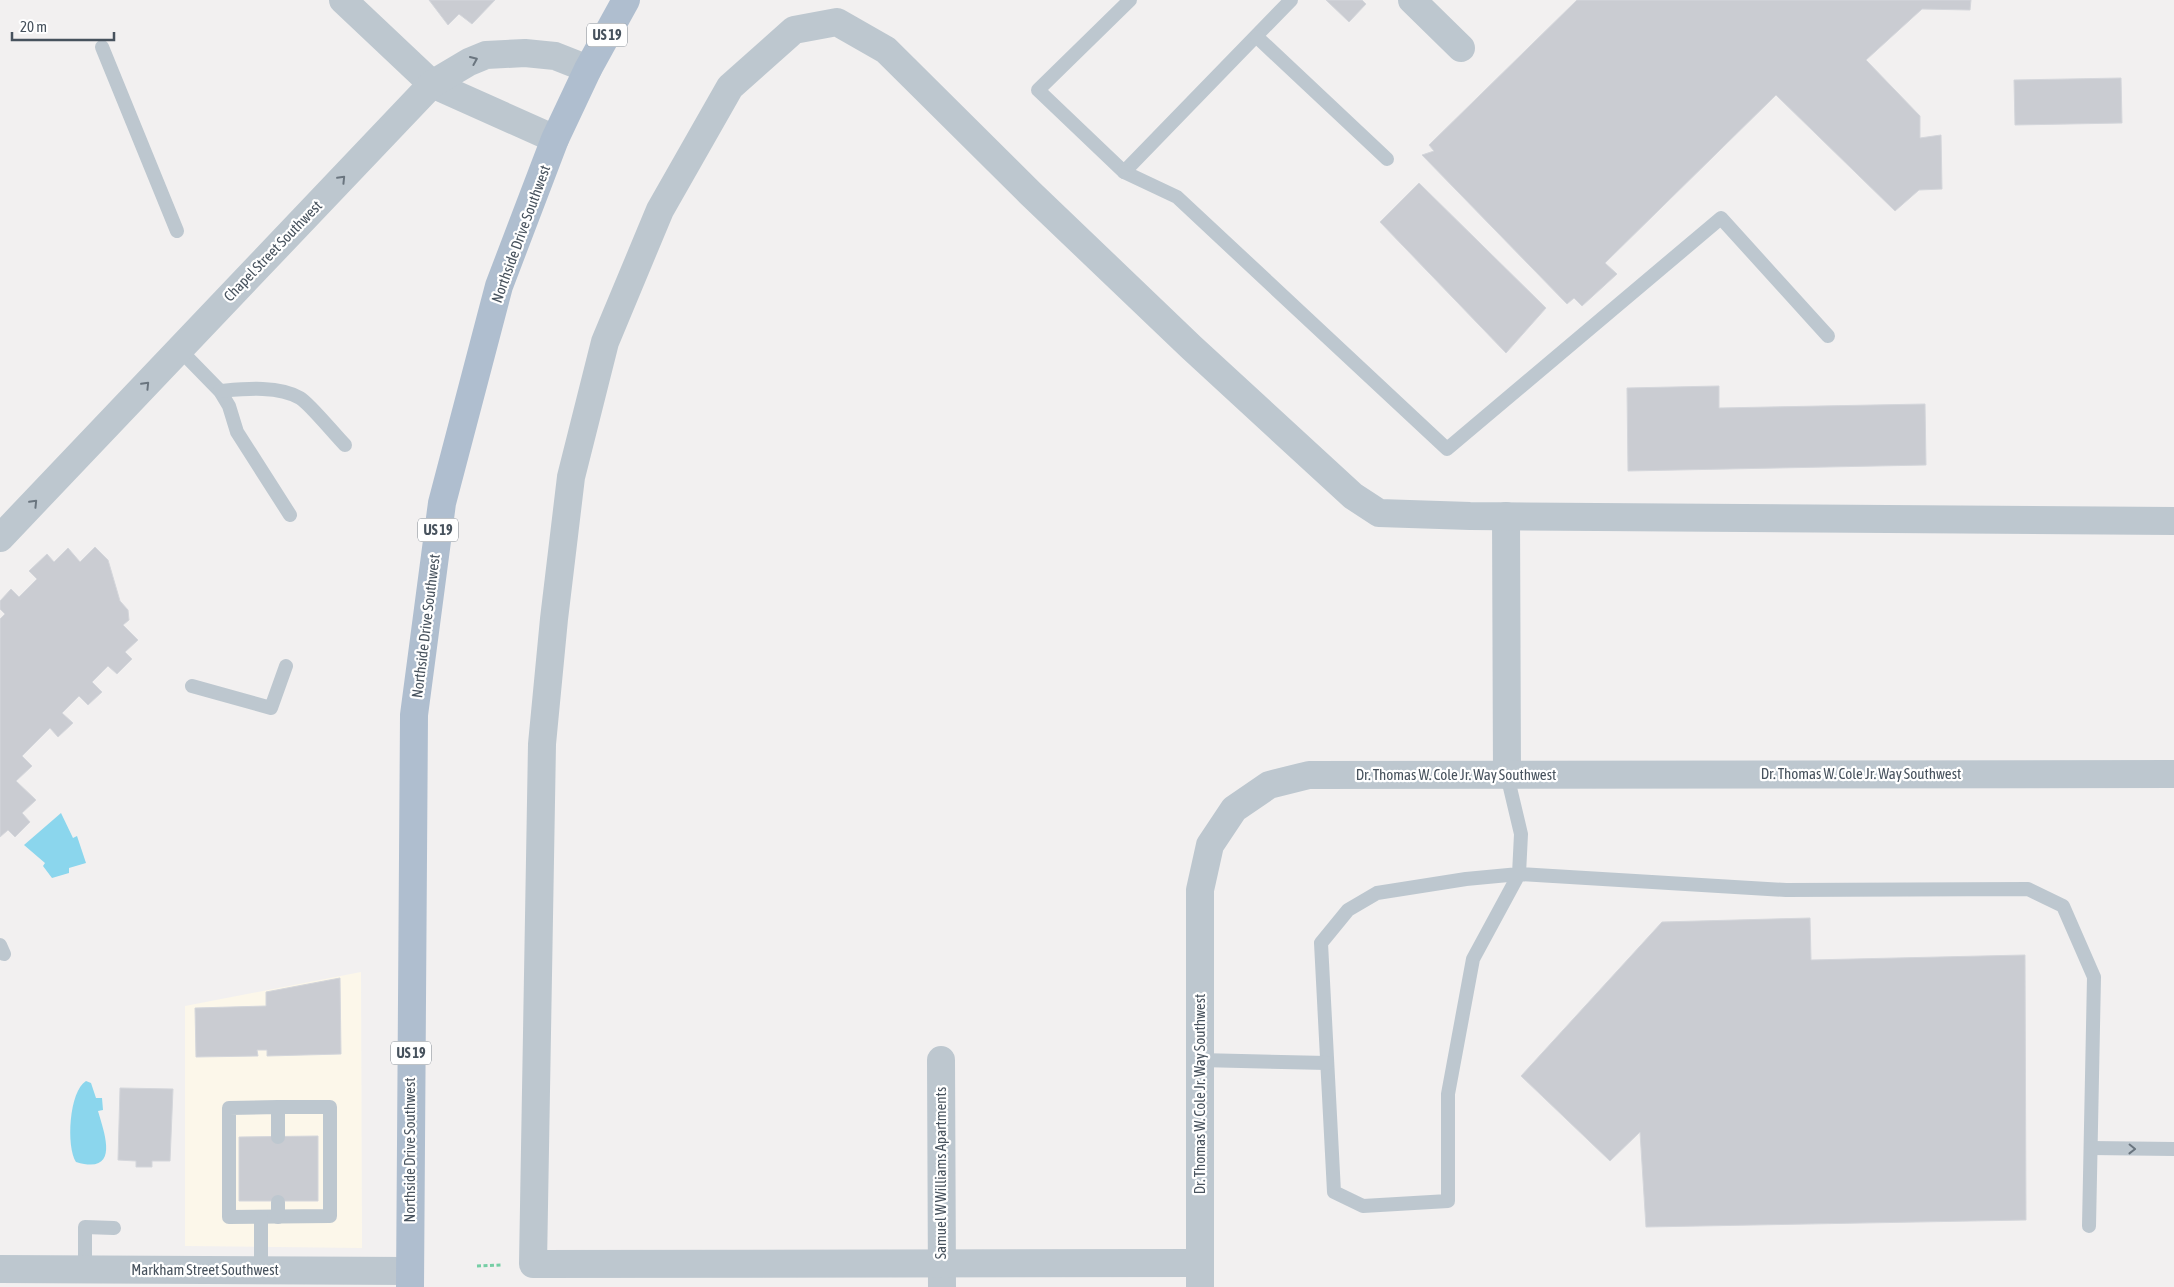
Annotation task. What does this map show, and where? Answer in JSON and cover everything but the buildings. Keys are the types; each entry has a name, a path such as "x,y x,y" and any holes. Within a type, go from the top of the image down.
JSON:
{"main road":[{"name":"Northside Drive Southwest","path":"410,1279 414,715 442,503 499,286 555,139 588,69 626,0"}],"street":[{"path":"343,0 432,84 555,139"},
{"path":"1412,0 1461,48"},
{"path":"1200,1275 942,1275 533,1264 542,744 554,619 571,477 605,342 660,210 730,87 794,30 837,22 886,50 1030,193 1191,347 1353,496 1379,513 1506,516 2174,521"},
{"name":"Chapel Street Southwest","path":"0,538 432,84 468,62 486,55 525,53 555,56 588,69"},
{"path":"1506,516 1507,775"},
{"name":"Dr. Thomas W. Cole Jr. Way Southwest","path":"1200,1275 1200,890 1210,845 1234,809 1269,785 1309,775 2174,774"},
{"name":"Samuel W Williams Apartments","path":"941,1060 942,1275"},
{"name":"Markham Street Southwest","path":"0,1269 261,1270 410,1279"}],"lane":[{"path":"1130,0 1038,90 1124,172 1177,197 1447,449 1721,218 1828,336"},
{"path":"1124,172 1291,0"},
{"path":"1257,37 1387,159"},
{"path":"102,47 177,231"},
{"path":"180,350 220,391 229,406 237,432 290,515"},
{"path":"220,391 274,390 300,398 345,445"},
{"path":"192,686 271,708 286,666"},
{"path":"1507,775 1521,834 1518,874 1473,959 1448,1094 1448,1201 1363,1206 1334,1192 1320,943 1348,910 1377,893 1466,879 1518,874 1786,890 2028,889 2063,906 2094,977 2089,1226"},
{"path":"1200,1060 1327,1063"},
{"path":"278,1107 278,1137"},
{"path":"278,1107 330,1107 330,1216 229,1217 229,1108 278,1107"},
{"path":"2091,1148 2174,1150"},
{"path":"278,1202 278,1217"},
{"path":"261,1217 261,1270"},
{"path":"85,1269 85,1228 114,1228"}],"shaded area":[{"path":"361,972 362,1248 185,1246 185,1006"}],"water":[{"path":"61,813 73,838 77,836 86,863 69,868 69,873 52,878 43,866 45,863 24,845"},
{"path":"86,1081 91,1083 96,1098 102,1098 103,1110 98,1111 106,1141 104,1158 99,1163 90,1165 76,1162 73,1155 70,1132 76,1096 80,1087"}]}
